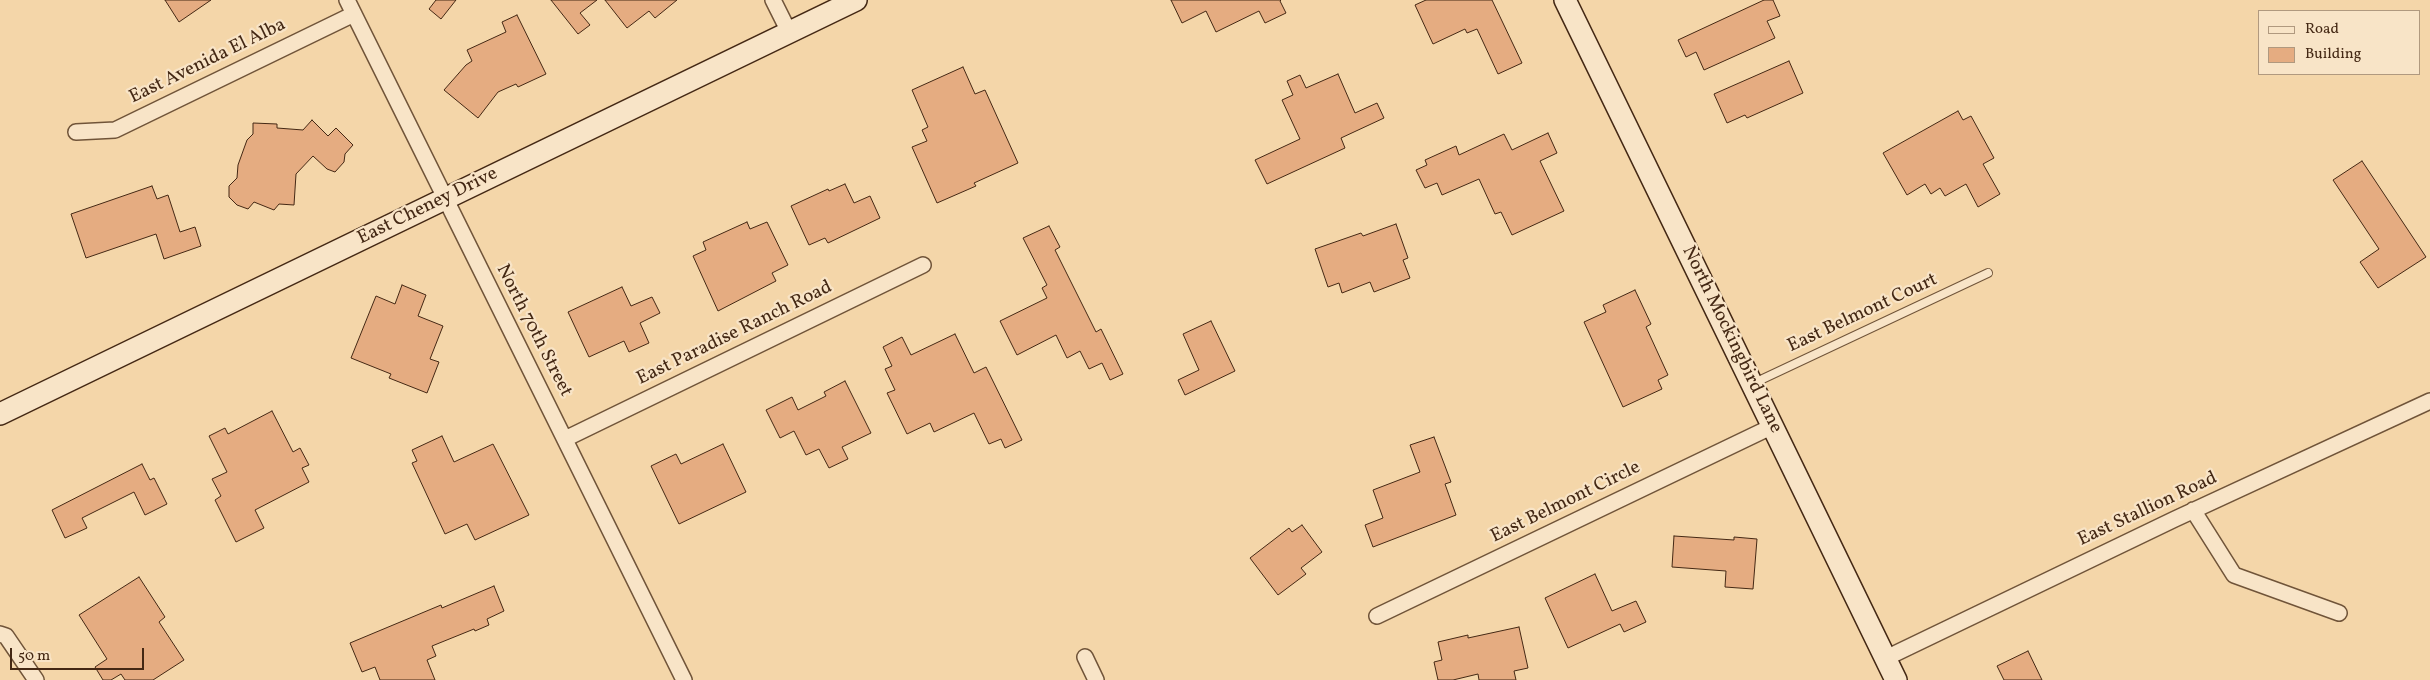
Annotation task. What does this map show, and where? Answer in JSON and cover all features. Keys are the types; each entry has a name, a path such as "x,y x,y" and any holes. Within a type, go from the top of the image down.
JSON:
{"street":[{"name":"North 70th Street","path":"347,0 684,680"},
{"path":"773,0 789,32"},
{"name":"East Cheney Drive","path":"0,414 856,0"},
{"name":"North Mockingbird Lane","path":"1565,0 1896,680"},
{"name":"East Avenida El Alba","path":"76,132 115,130 354,14"},
{"name":"East Paradise Ranch Road","path":"565,439 922,265"},
{"name":"East Stallion Road","path":"1886,658 2193,510 2430,401"},
{"name":"East Belmont Circle","path":"1377,616 1773,426"},
{"path":"2193,510 2234,575 2339,614"},
{"path":"0,634 6,636 36,680"},
{"path":"1085,657 1096,680"}],"lane":[{"name":"East Belmont Court","path":"1752,384 1988,273"}],"building":[{"path":"165,0 211,0 179,22"},
{"path":"436,0 456,0 441,19 429,9"},
{"path":"551,0 597,0 580,13 590,25 578,34"},
{"path":"605,0 677,0 655,18 649,11 627,28"},
{"path":"1171,0 1281,0 1286,13 1265,23 1259,11 1216,32 1206,11 1182,23"},
{"path":"1426,0 1492,0 1522,63 1498,74 1477,29 1467,33 1465,29 1433,44 1415,5"},
{"path":"1764,0 1773,0 1780,16 1767,21 1775,38 1704,70 1696,52 1686,57 1678,40"},
{"path":"517,15 546,74 518,87 516,84 498,92 478,118 444,90 466,65 472,61 467,50 506,32 502,22"},
{"path":"1789,61 1803,93 1747,118 1745,115 1727,123 1714,94"},
{"path":"963,67 975,94 985,90 1018,163 974,183 976,186 937,203 912,147 927,141 922,130 928,127 912,90"},
{"path":"1338,74 1355,113 1377,103 1384,118 1341,138 1345,148 1267,184 1255,160 1300,139 1282,100 1293,95 1287,81 1300,75 1306,88"},
{"path":"1958,111 1963,120 1971,116 1994,158 1983,164 2000,194 1978,207 1966,184 1945,196 1940,188 1931,194 1925,184 1907,195 1883,153"},
{"path":"312,120 328,136 336,128 353,145 345,154 344,162 335,172 327,169 313,156 296,174 294,205 279,204 274,210 254,202 248,209 237,205 229,197 229,186 237,178 238,165 247,140 253,134 253,123 277,124 277,128 303,130"},
{"path":"1548,133 1557,153 1540,161 1564,211 1512,235 1501,212 1495,214 1479,179 1442,195 1437,183 1425,188 1416,170 1427,165 1425,160 1456,146 1459,155 1504,134 1512,150"},
{"path":"2362,161 2426,257 2378,288 2360,262 2379,249 2333,180"},
{"path":"845,184 854,203 870,196 880,218 828,243 825,238 809,245 791,206 828,189 829,191"},
{"path":"152,186 157,199 168,195 180,232 195,227 201,246 164,259 156,234 86,258 71,214"},
{"path":"747,222 750,229 767,222 788,265 772,273 776,281 718,311 693,256 706,250 703,242"},
{"path":"1396,224 1408,258 1403,260 1410,278 1374,292 1370,282 1342,293 1339,283 1328,287 1315,249 1361,233 1363,236"},
{"path":"1049,226 1060,247 1055,250 1096,332 1101,329 1123,374 1110,380 1102,363 1089,369 1080,351 1067,358 1056,335 1017,355 1000,321 1047,298 1042,288 1047,285 1023,238"},
{"path":"402,285 426,295 418,316 443,326 430,359 439,362 427,393 389,378 391,374 351,358 376,296 395,304"},
{"path":"622,287 631,306 652,297 660,313 640,323 649,343 629,352 624,341 589,357 568,312"},
{"path":"1635,290 1651,324 1646,327 1668,375 1658,380 1662,389 1623,407 1584,322 1606,312 1603,305"},
{"path":"1211,321 1235,371 1185,395 1178,380 1199,370 1183,334"},
{"path":"955,334 974,373 986,367 1022,440 1005,448 1001,439 989,444 974,413 934,432 930,423 907,434 887,393 895,390 885,369 892,366 883,347 902,337 911,355"},
{"path":"845,381 871,433 842,447 848,459 829,468 819,449 806,455 794,431 780,438 766,410 792,397 798,410 826,396 824,392"},
{"path":"272,411 293,452 300,448 309,465 302,468 309,482 255,510 264,528 236,542 215,500 221,496 212,479 227,472 209,436 225,428 228,434"},
{"path":"442,436 454,462 493,444 529,515 475,540 467,524 445,534 412,463 417,461 412,450"},
{"path":"1434,437 1451,482 1445,484 1456,515 1373,547 1365,525 1383,518 1373,490 1420,472 1410,445"},
{"path":"723,444 746,492 679,524 651,466 676,454 681,464"},
{"path":"142,464 150,480 154,478 167,504 145,515 134,492 82,518 87,528 65,538 52,510"},
{"path":"1302,525 1322,552 1301,568 1306,574 1278,595 1250,558 1289,528 1292,532"},
{"path":"1674,536 1734,540 1734,537 1757,539 1753,589 1725,587 1726,571 1672,567"},
{"path":"1595,574 1612,611 1636,601 1646,622 1624,632 1620,624 1568,648 1545,598"},
{"path":"139,577 165,617 159,622 184,660 153,680 125,680 121,674 111,680 103,680 95,667 107,659 79,615"},
{"path":"494,586 504,611 487,619 489,625 432,646 436,656 427,660 435,680 380,680 375,667 362,672 350,643 441,605 442,608"},
{"path":"1519,627 1528,668 1514,671 1516,680 1479,680 1478,674 1453,680 1438,680 1434,662 1442,660 1438,642 1468,635 1468,638"},
{"path":"2028,651 2042,680 2004,680 1997,666"}]}
